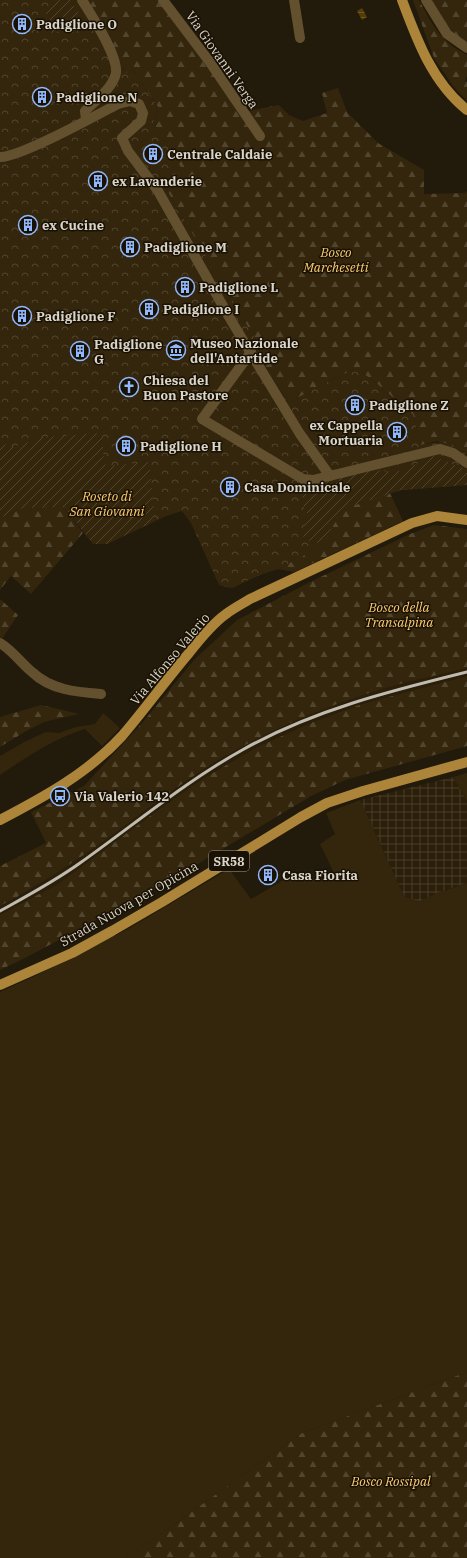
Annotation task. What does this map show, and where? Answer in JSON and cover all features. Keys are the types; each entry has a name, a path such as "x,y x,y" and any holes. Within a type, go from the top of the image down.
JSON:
{"main road":[{"path":"402,0 416,37 430,66 452,96 467,110"},
{"name":"Via Alfonso Valerio","path":"0,820 38,800 68,781 82,772 99,757 121,736 197,643 226,614 250,600 412,523 437,516 467,520"},
{"name":"Strada Nuova per Opicina","path":"0,985 72,953 112,931 301,817 327,804 364,791 467,762"}],"street":[{"path":"82,0 115,60 116,73 110,86 85,111 86,120"},
{"name":"Via Giovanni Verga","path":"163,0 209,61 260,136"},
{"path":"294,0 300,38"},
{"path":"426,0 447,34 467,48"},
{"path":"0,157 13,154 35,145 118,104 130,101 139,104 143,113 141,121 122,138 128,151 158,191 232,322 300,434 330,476"},
{"path":"251,352 202,419 303,479 313,480 440,449 454,453 467,463"},
{"path":"0,643 8,648 43,681 66,690 101,694"}],"shaded area":[{"path":"362,8 367,17 362,20 357,11"},
{"path":"134,509 136,517 130,519 128,510"},
{"path":"467,668 467,676 362,704 313,722 255,748 201,780 58,884 0,915 0,906 26,893 69,865 193,777 233,751 265,734 345,700 386,687"},
{"path":"453,777 467,801 467,883 435,894 418,902 404,896 360,800"}],"green space":[{"path":"0,0 87,0 127,74 133,70 158,107 153,122 182,169 163,184 263,352 258,356 288,403 337,377 352,371 362,373 374,381 413,415 421,445 440,442 451,444 462,450 467,455 467,485 401,490 343,509 322,544 297,560 232,588 219,585 191,523 182,511 166,516 107,544 93,544 64,507 23,508 0,518"},
{"path":"60,0 70,0 81,17 57,32 44,10"},
{"name":"Bosco Marchesetti","path":"87,0 159,0 210,71 247,111 279,105 289,115 303,121 327,113 322,93 338,88 347,112 378,143 424,170 424,194 465,193 467,191 467,455 463,451 437,441 421,445 413,415 374,381 362,373 352,371 337,377 288,403 258,355 262,352 163,184 181,169 153,122 158,107 133,70 127,74"},
{"path":"413,0 419,0 438,32 450,44 467,55 467,76 465,81 467,82 467,101 453,86 434,58"},
{"path":"431,0 467,0 467,42 454,34 440,17"},
{"name":"Roseto di San Giovanni","path":"102,433 104,463 107,466 149,462 155,521 107,544 93,544 64,507 23,508 0,518 0,445 4,443 9,448 45,437"},
{"path":"430,455 467,470 467,485 401,490 343,509 322,544 303,539 307,513 304,507 301,483 374,469 390,472 404,470 417,464"},
{"path":"390,493 403,521 294,572 278,569 257,576 232,588 219,585 322,544 343,509"},
{"path":"64,507 83,533 31,594 11,576 0,590 0,518 23,508"},
{"name":"Bosco della Transalpina","path":"434,525 467,529 467,668 405,682 366,694 308,715 252,741 218,760 187,780 57,873 0,906 0,866 46,843 31,812 84,786 143,722 194,660 237,620 310,582 410,534"},
{"path":"0,599 18,615 1,640 0,639"},
{"path":"467,676 467,746 345,780 311,796 166,883 0,970 0,915 58,884 201,780 255,748 313,722 362,704"},
{"path":"41,705 79,714 44,722 0,747 0,717"},
{"path":"103,713 120,728 102,746 85,729 51,743 0,775 0,756 26,741 46,732 59,733 76,727 95,724"},
{"path":"467,773 467,801 453,777"},
{"path":"360,800 404,896 418,902 435,894 467,883 467,1372 302,1433 127,1558 0,1558 0,992 128,929 229,869 251,899 289,877 302,874 315,879 335,875 320,844 335,834 326,813"},
{"name":"Bosco Rossipal","path":"467,1372 467,1558 127,1558 302,1433"}],"railway":[{"path":"0,911 70,870 161,803 223,761 271,735 298,723 353,703 381,694 467,672"}],"place":[{"name":"Padiglione O","path":"22,24"},
{"name":"Padiglione N","path":"42,97"},
{"name":"Centrale Caldaie","path":"153,154"},
{"name":"ex Lavanderie","path":"98,181"},
{"name":"ex Cucine","path":"28,225"},
{"name":"Padiglione M","path":"130,247"},
{"name":"Padiglione L","path":"185,287"},
{"name":"Padiglione I","path":"149,309"},
{"name":"Padiglione F","path":"22,316"},
{"name":"Museo Nazionale dell'Antartide","path":"176,350"},
{"name":"Padiglione G","path":"80,351"},
{"name":"Chiesa del Buon Pastore","path":"129,387"},
{"name":"Padiglione Z","path":"355,405"},
{"name":"ex Cappella Mortuaria","path":"397,432"},
{"name":"Padiglione H","path":"126,446"},
{"name":"Casa Dominicale","path":"230,487"},
{"name":"Via Valerio 142","path":"60,796"},
{"name":"Casa Fiorita","path":"268,875"}]}
